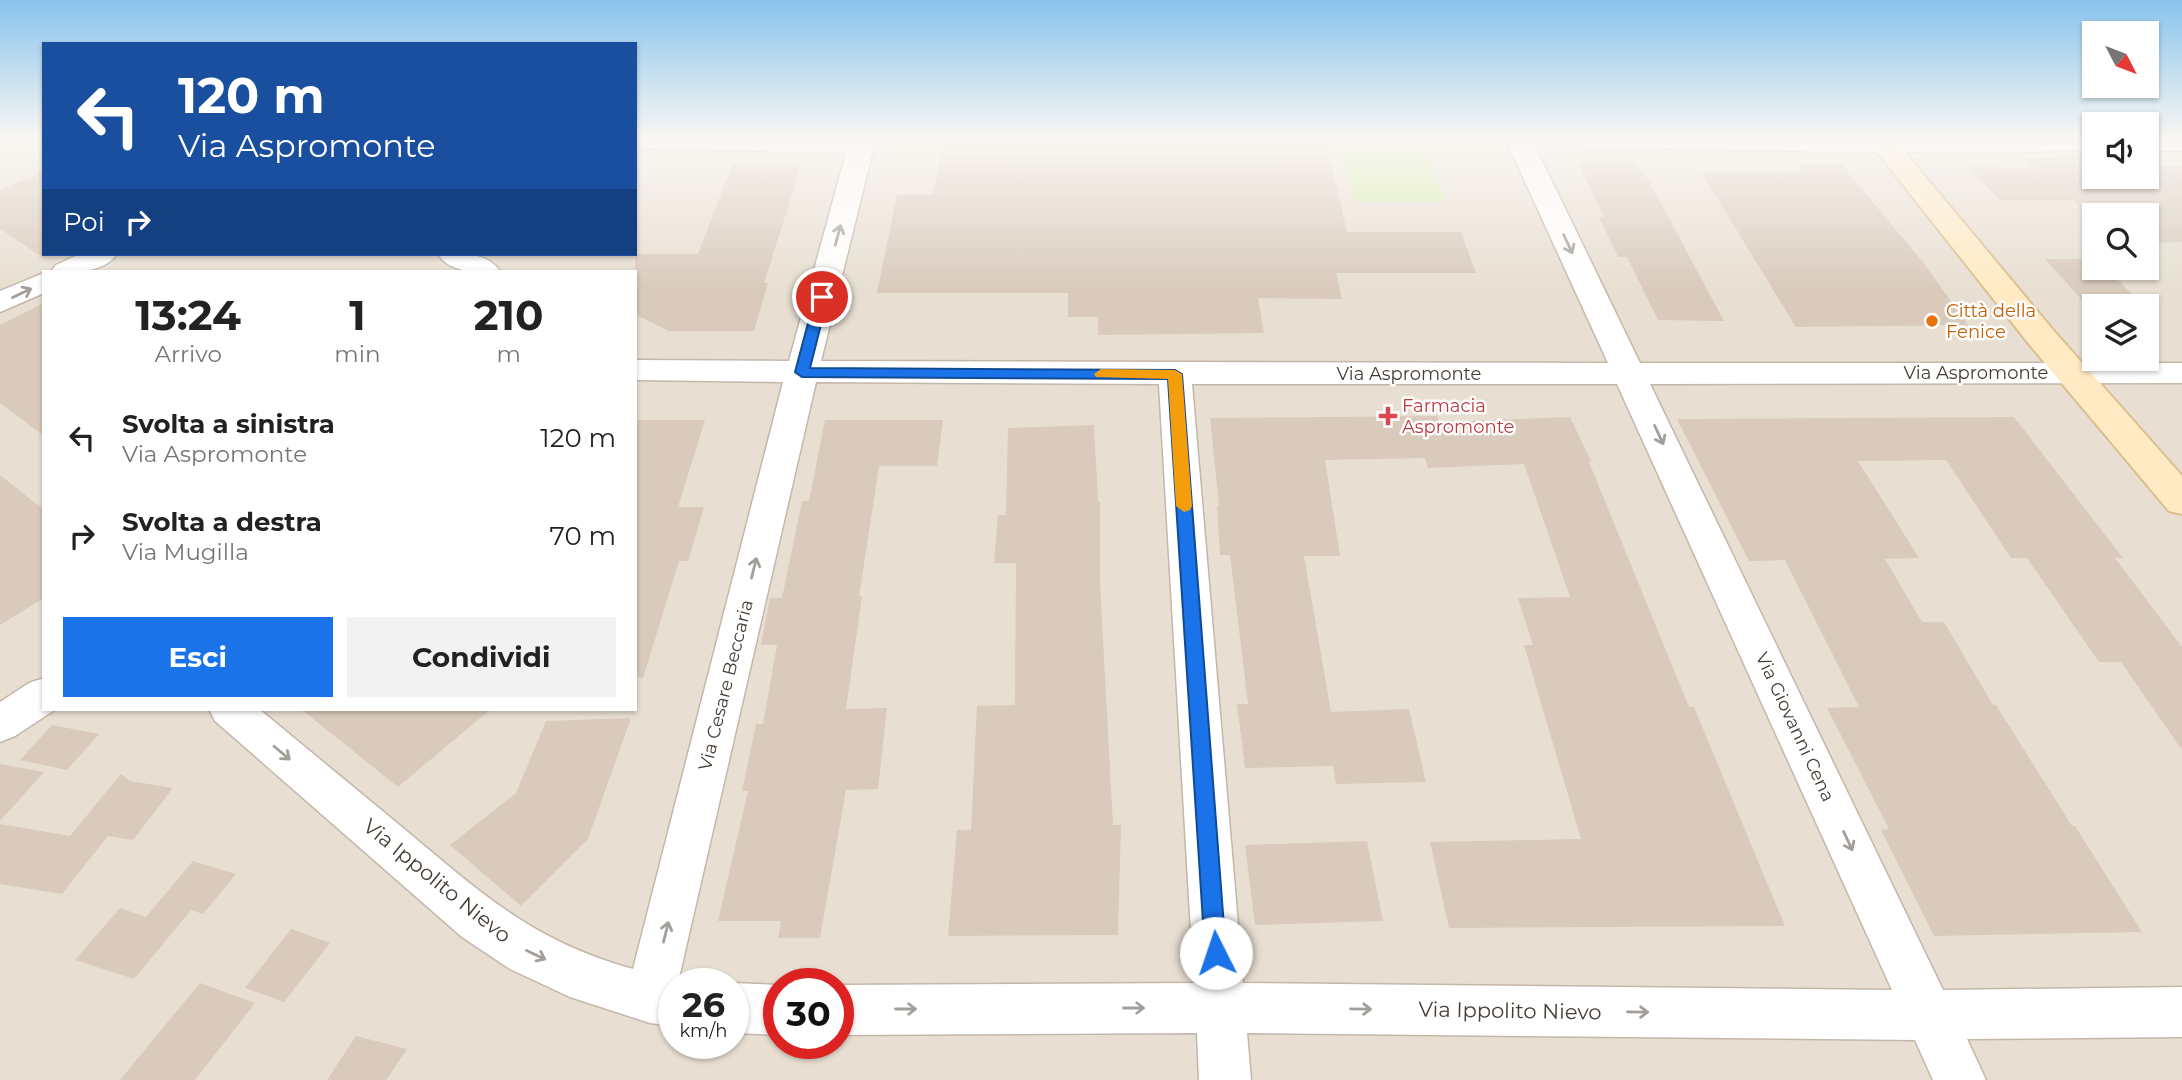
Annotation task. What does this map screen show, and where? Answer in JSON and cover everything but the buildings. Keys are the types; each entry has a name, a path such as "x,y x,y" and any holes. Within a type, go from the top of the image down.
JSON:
{"main road":[{"path":"1921,188 2072,373 2182,501"}],"street":[{"name":"Via Cesare Beccaria","path":"669,968 802,372 850,188"},
{"name":"Via Giovanni Cena","path":"1542,188 1960,1080"},
{"path":"68,270 99,256"},
{"path":"456,256 483,270"},
{"path":"0,303 42,283"},
{"name":"Via Aspromonte","path":"637,370 1175,374 2182,373"},
{"path":"1175,374 1225,1080"},
{"path":"0,724 42,696"},
{"name":"Via Ippolito Nievo","path":"232,711 479,921 527,952 587,980 658,999"},
{"name":"Via Ippolito Nievo","path":"854,1010 1220,1008 1930,1015 2182,1012"}],"shaded area":[{"path":"0,188 42,188 42,256 637,256 637,188 2182,188 2182,1080 0,1080"}],"green space":[{"path":"1351,188 1440,188 1445,201 1355,202"}],"slow traffic":[{"path":"1101,374 1175,374 1184,506"}],"place":[{"name":"Città della Fenice","path":"1932,321"},
{"name":"Farmacia Aspromonte","path":"1388,416"}],"route":[{"path":"822,297 802,372 1175,374 1216,953"}]}
